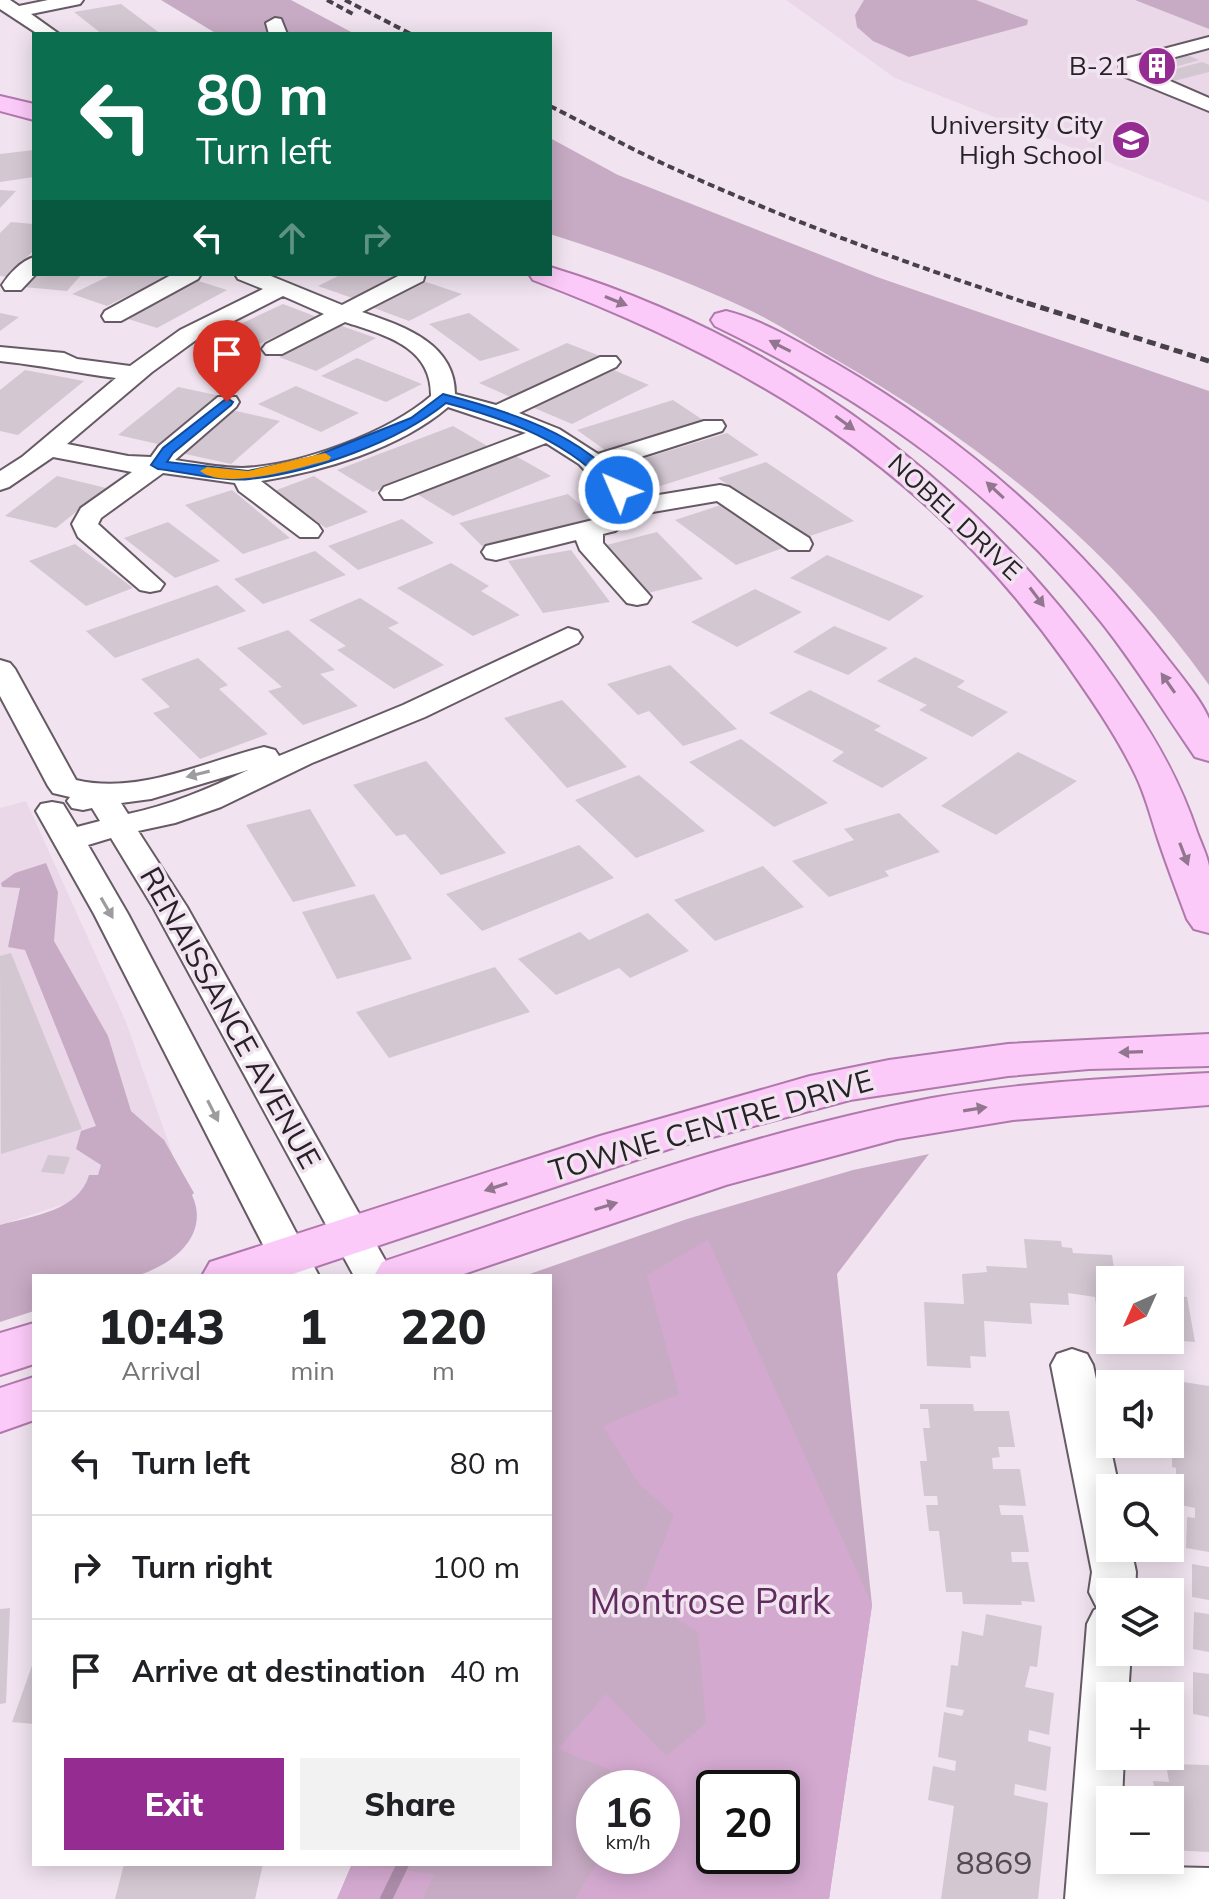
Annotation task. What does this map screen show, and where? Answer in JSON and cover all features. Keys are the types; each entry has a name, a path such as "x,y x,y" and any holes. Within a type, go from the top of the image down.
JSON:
{"main road":[{"path":"0,85 32,93"},
{"path":"0,103 32,111"},
{"name":"NOBEL DRIVE","path":"552,251 741,326 849,383 940,444 1041,532 1120,618 1173,690 1209,749"},
{"name":"NOBEL DRIVE","path":"548,276 620,302 695,336 811,398 905,465 964,519 1025,583 1083,658 1130,731 1162,788 1209,919"},
{"name":"TOWNE CENTRE DRIVE","path":"241,1274 362,1256 664,1134 798,1097 888,1077 1072,1055 1209,1050"},
{"name":"TOWNE CENTRE DRIVE","path":"406,1274 585,1212 778,1152 898,1122 1017,1102 1209,1089"},
{"path":"0,1354 32,1344"},
{"path":"0,1410 32,1399"}],"street":[{"path":"7,6 74,0"},
{"path":"7,6 47,32"},
{"path":"1209,42 1128,66 1130,72 1209,105"},
{"path":"13,285 32,266"},
{"path":"113,316 186,276"},
{"path":"251,276 410,338 430,354 443,372 443,398"},
{"path":"274,349 415,276"},
{"path":"0,482 188,335 282,288"},
{"path":"0,371 10,355 64,360 74,356 163,354"},
{"path":"64,360 70,365 135,374"},
{"path":"499,413 608,362"},
{"path":"443,398 499,413 547,434 605,473 633,507"},
{"path":"54,442 128,464 248,476 318,460 416,420 443,398"},
{"path":"150,584 87,531 85,524 90,514 158,465 168,451 227,402"},
{"path":"593,464 713,426"},
{"path":"393,493 547,434"},
{"path":"248,476 248,486 309,531"},
{"path":"496,552 606,525 633,507 720,493 799,544"},
{"path":"589,529 590,544 637,597"},
{"path":"61,813 110,810 164,816 210,800 301,757 414,711 568,637"},
{"name":"RENAISSANCE AVENUE","path":"0,669 61,813 294,1266"},
{"path":"61,813 110,810"},
{"name":"RENAISSANCE AVENUE","path":"110,810 170,907 362,1256"},
{"path":"1072,1365 1113,1578"},
{"path":"1107,1666 1090,1894 1209,1892"}],"shaded area":[{"name":"University City High School","path":"786,0 1209,0 1209,202 895,78"},
{"path":"26,801 126,1022 177,1167 0,1225 0,808"}],"green space":[{"path":"161,0 291,0 351,32 214,32"},
{"path":"864,0 976,0 1028,20 1027,25 909,57 873,41 857,27 855,15"},
{"path":"1135,0 1209,0 1209,29"},
{"path":"552,139 618,175 877,277 1209,391 1209,685 1171,634 1130,587 1086,543 991,462 887,390 777,325 719,296 552,235"},
{"path":"46,863 58,892 54,941 108,1036 131,1111 164,1140 194,1193 196,1222 186,1246 165,1263 142,1274 32,1274 32,1312 0,1322 0,1225 40,1215 65,1204 84,1187 89,1175 98,1175 101,1165 76,1149 81,1131 96,1126 25,950 8,947 20,888 2,887 1,883 15,873"},
{"name":"Montrose Park","path":"929,1154 837,1274 872,1605 829,1899 337,1899 351,1866 552,1866 552,1274 530,1274 687,1219 853,1170"},
{"path":"708,1240 872,1605 829,1899 575,1899 590,1874 680,1874 680,1770 610,1770 558,1749 606,1694 666,1756 706,1724 698,1632 642,1597 674,1515 639,1484 603,1426 679,1394 647,1275"},
{"path":"351,1866 434,1874 423,1899 337,1899"}],"building":[{"path":"121,4 158,32 99,32 74,12"},
{"path":"1182,53 1199,60 1154,73 1136,65"},
{"path":"1202,62 1209,65 1209,72 1174,81 1156,74"},
{"path":"32,150 32,177 0,182 0,154"},
{"path":"0,190 16,191 0,208"},
{"path":"11,222 32,224 32,252 7,277 0,276 0,233"},
{"path":"34,276 80,276 67,291 24,287"},
{"path":"109,276 166,277 107,306 72,294"},
{"path":"338,276 404,276 358,300 318,286"},
{"path":"192,279 227,290 157,328 122,317"},
{"path":"426,282 462,294 409,321 374,308"},
{"path":"283,304 317,317 255,346 221,333"},
{"path":"0,313 19,317 0,331"},
{"path":"469,313 520,350 480,361 429,324"},
{"path":"339,325 376,338 316,371 279,357"},
{"path":"567,343 600,356 513,398 479,383"},
{"path":"357,358 422,384 386,402 321,376"},
{"path":"609,368 649,385 572,424 532,407"},
{"path":"25,370 84,381 18,435 0,431 0,390"},
{"path":"296,386 359,413 321,432 258,404"},
{"path":"178,387 221,396 162,445 118,435"},
{"path":"673,400 706,422 609,453 577,430"},
{"path":"232,410 280,421 231,464 181,453"},
{"path":"453,426 489,447 373,492 337,470"},
{"path":"727,433 759,455 660,486 629,463"},
{"path":"514,455 551,476 453,516 417,494"},
{"path":"766,462 854,521 804,538 718,478"},
{"path":"57,476 106,488 56,528 5,516"},
{"path":"314,476 368,512 326,528 274,491"},
{"path":"232,490 290,538 243,554 185,505"},
{"path":"568,494 596,519 485,549 459,523"},
{"path":"721,505 783,548 736,565 675,520"},
{"path":"402,519 434,543 358,570 328,546"},
{"path":"168,522 220,561 175,578 124,538"},
{"path":"657,532 703,579 648,593 603,546"},
{"path":"75,544 133,588 86,606 29,561"},
{"path":"571,550 610,602 543,613 508,561"},
{"path":"315,551 346,575 263,604 234,579"},
{"path":"827,555 924,596 889,621 790,578"},
{"path":"451,563 489,586 481,591 520,615 473,636 397,588"},
{"path":"217,585 246,611 115,658 86,631"},
{"path":"755,589 802,612 737,647 691,622"},
{"path":"360,598 399,623 388,628 444,665 394,689 337,650 346,646 309,620"},
{"path":"834,626 888,648 848,675 793,652"},
{"path":"288,630 335,670 320,674 358,706 303,725 268,691 282,687 237,648"},
{"path":"915,657 965,681 957,687 1008,712 972,737 919,710 927,705 877,681"},
{"path":"198,658 228,685 219,689 268,734 200,759 153,713 170,707 141,679"},
{"path":"670,665 737,729 683,746 649,711 638,715 607,684"},
{"path":"810,690 881,726 874,730 928,758 882,788 832,761 844,752 769,713"},
{"path":"562,700 627,767 567,788 504,718"},
{"path":"741,739 828,803 774,827 689,762"},
{"path":"1018,752 1077,781 996,835 941,806"},
{"path":"426,761 506,853 441,875 405,834 396,836 353,785"},
{"path":"639,775 705,831 636,858 575,800"},
{"path":"310,809 356,886 293,902 246,825"},
{"path":"899,813 940,852 885,871 889,876 829,897 792,861 854,840 844,829"},
{"path":"579,845 614,878 482,931 446,894"},
{"path":"763,866 804,907 715,941 674,900"},
{"path":"374,894 412,959 337,979 302,912"},
{"path":"648,913 689,951 630,978 619,968 556,995 518,959 580,932 589,940"},
{"path":"11,953 82,1129 1,1154 0,956"},
{"path":"495,967 530,1012 389,1058 356,1012"},
{"path":"48,1155 70,1157 64,1174 41,1172"},
{"path":"1024,1239 1061,1241 1062,1247 1072,1248 1073,1253 1112,1255 1114,1266 1096,1266 1096,1304 1095,1297 1068,1293 1069,1305 1030,1303 1032,1324 984,1321 986,1357 970,1356 971,1368 927,1366 924,1302 964,1304 962,1274 987,1272 986,1266 1027,1268"},
{"path":"1184,1297 1187,1297 1195,1342 1184,1341"},
{"path":"1184,1382 1209,1386 1209,1552 1186,1548 1187,1517 1195,1518 1195,1508 1184,1506 1184,1474 1176,1474 1176,1468 1172,1467 1172,1458 1184,1458"},
{"path":"920,1404 973,1404 974,1411 1009,1411 1015,1447 998,1447 1000,1457 992,1458 993,1469 1020,1469 1026,1506 999,1505 1001,1515 1023,1515 1029,1552 1011,1552 1012,1562 1028,1562 1035,1602 1021,1601 1022,1605 963,1604 962,1592 946,1592 939,1531 929,1531 926,1505 938,1505 937,1496 924,1496 920,1461 927,1461 923,1428 930,1428 928,1409 920,1409"},
{"path":"1192,1564 1209,1567 1209,1600 1192,1597"},
{"path":"10,1608 6,1703 0,1704 0,1609"},
{"path":"1194,1612 1209,1614 1209,1652 1193,1649"},
{"path":"986,1614 1042,1626 1037,1667 1030,1666 1025,1687 1054,1693 1049,1735 1029,1730 1028,1741 1051,1747 1046,1791 1015,1784 1014,1795 1048,1803 1038,1899 941,1899 954,1806 928,1800 933,1766 955,1771 956,1761 938,1757 944,1712 962,1716 964,1710 946,1707 951,1665 958,1666 962,1631 983,1636"},
{"path":"32,1666 32,1724 12,1722"},
{"path":"1193,1672 1209,1674 1209,1717 1193,1714"},
{"path":"1184,1764 1209,1765 1209,1852 1184,1851 1184,1786 1154,1786 1153,1781 1169,1782 1167,1770 1184,1770"},
{"path":"123,1866 263,1866 255,1899 115,1899"}],"waterway":[{"path":"386,1899 402,1866"}],"railway":[{"path":"327,0 353,14"},
{"path":"345,0 407,32"},
{"path":"552,107 649,157 800,222 1029,304"},
{"path":"1029,304 1209,361"}],"slow traffic":[{"path":"207,471 248,476 325,457"}],"place":[{"name":"B-21","path":"1157,66"},
{"name":"University City High School","path":"1131,140"}],"route":[{"path":"227,402 168,451 158,465 248,476 318,460 416,420 443,398 499,413 551,436 605,473 619,490"}]}
